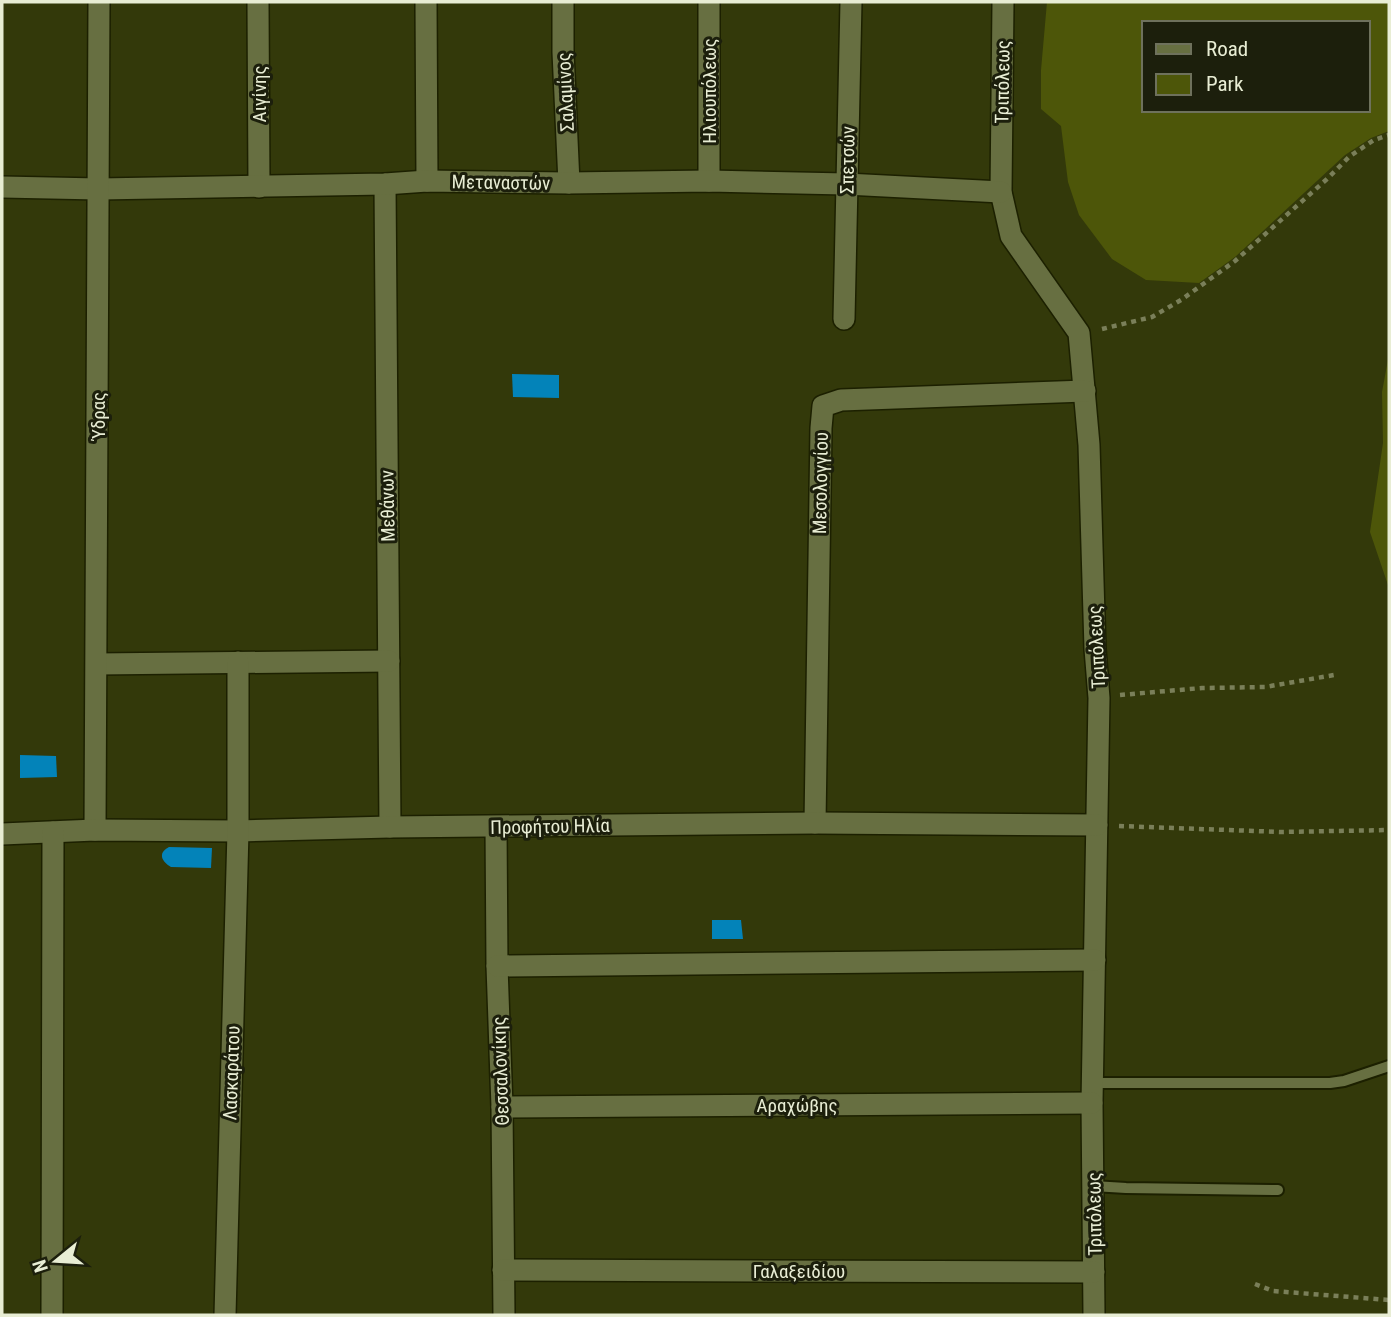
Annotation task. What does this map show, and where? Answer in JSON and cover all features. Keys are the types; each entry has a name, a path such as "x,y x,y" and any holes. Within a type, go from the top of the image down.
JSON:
{"street":[{"name":"Ύδρας","path":"95,830 99,2"},
{"name":"Αιγίνης","path":"258,2 259,187"},
{"path":"426,2 427,181"},
{"name":"Σαλαμίνος","path":"563,2 569,183"},
{"name":"Ηλιουπόλεως","path":"709,2 709,181"},
{"name":"Σπετσών","path":"844,319 851,2"},
{"name":"Τριπόλεως","path":"1003,2 1001,192 1011,236 1079,333 1089,445 1098,698 1092,1093 1094,1315"},
{"name":"Μεταναστών","path":"2,187 99,189 427,181 709,181 846,184 1001,192"},
{"name":"Μεθάνων","path":"385,184 390,827"},
{"name":"Μεσολογγίου","path":"815,823 823,406 841,400 1085,391"},
{"path":"97,664 389,661"},
{"name":"Λασκαράτου","path":"225,1315 238,831 237,663"},
{"name":"Προφήτου Ηλία","path":"2,834 95,830 238,831 815,823 1097,825"},
{"name":"Θεσσαλονίκης","path":"496,827 504,1315"},
{"path":"52,1315 53,832"},
{"path":"497,965 1095,960"},
{"name":"Αραχώβης","path":"502,1107 1092,1093"},
{"name":"Γαλαξειδίου","path":"503,1270 1094,1272"}],"lane":[{"path":"1092,1093 1330,1083 1389,1066"},
{"path":"1093,1186 1278,1189"}],"path":[{"path":"1079,333 1152,317 1181,300 1235,261 1350,156 1374,140 1389,135"},
{"path":"1098,698 1140,692 1265,687 1334,676"},
{"path":"1097,825 1269,832 1389,830"},
{"path":"1255,1284 1273,1291 1389,1300"}],"green space":[{"path":"1047,2 1389,2 1389,131 1371,138 1345,155 1235,257 1199,283 1146,280 1112,259 1079,215 1068,182 1061,126 1041,109 1041,70"},
{"path":"1389,354 1389,588 1370,532 1383,443 1382,392"}],"water":[{"path":"512,374 559,375 559,398 513,397"},
{"path":"20,755 56,756 57,777 20,778"},
{"path":"212,848 211,868 171,867 162,857 165,849"},
{"path":"712,920 741,920 743,939 712,939"}]}
